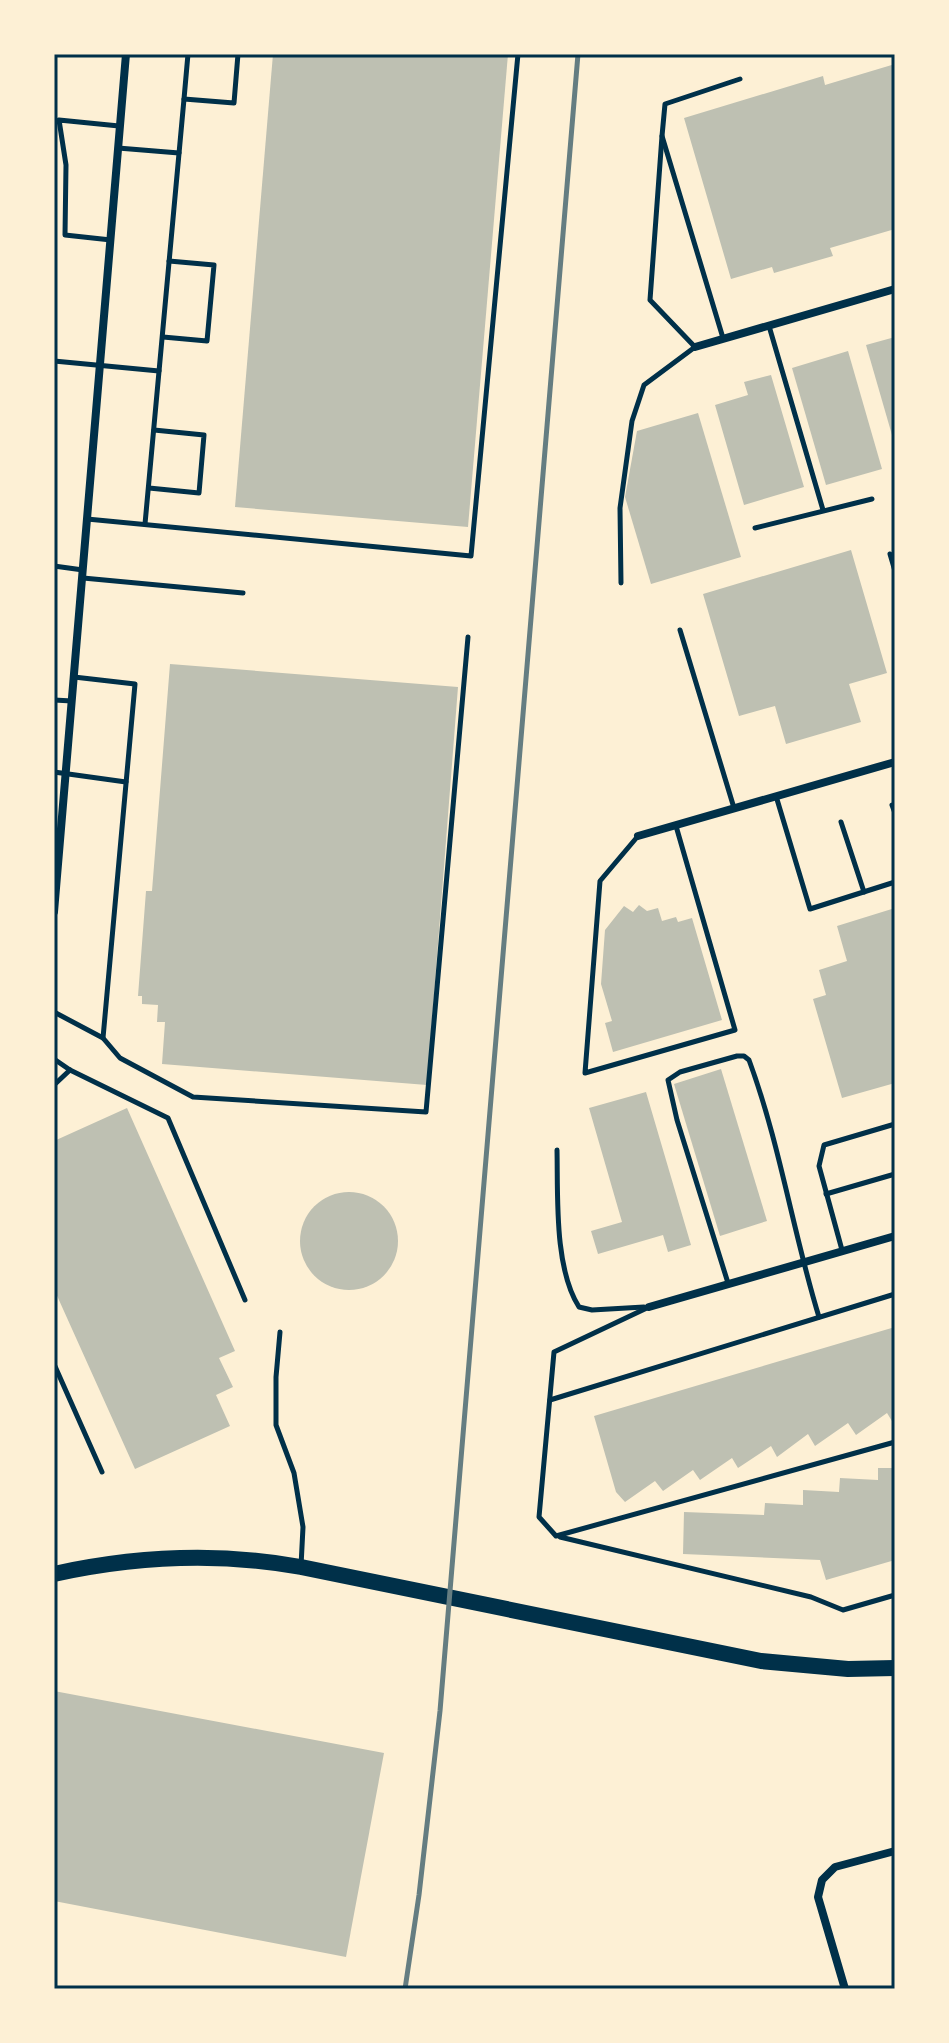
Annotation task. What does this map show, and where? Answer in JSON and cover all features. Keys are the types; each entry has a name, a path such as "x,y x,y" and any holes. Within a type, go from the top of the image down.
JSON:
{"main road":[{"path":"54,1574 115,1562 179,1557 233,1558 301,1567 761,1661 848,1669 895,1668"}],"street":[{"path":"54,912 126,54"},
{"path":"695,347 895,289"},
{"path":"638,836 895,762"},
{"path":"649,1307 895,1236"},
{"path":"845,1989 818,1897 822,1880 835,1867 895,1851"}],"lane":[{"path":"145,524 188,54"},
{"path":"184,99 234,103 238,54"},
{"path":"87,519 471,556 518,54"},
{"path":"621,583 620,508 632,421 644,385 695,347 650,300 665,104 740,79"},
{"path":"111,240 65,235 66,165 59,120 120,126"},
{"path":"662,136 723,338"},
{"path":"118,148 179,153"},
{"path":"163,337 207,341 214,265 169,261"},
{"path":"769,325 823,510"},
{"path":"54,361 159,371"},
{"path":"149,488 199,493 204,435 154,430"},
{"path":"755,528 872,499"},
{"path":"890,554 895,571"},
{"path":"54,566 82,574 243,593"},
{"path":"680,630 734,808"},
{"path":"54,1012 103,1038 120,1058 193,1097 426,1112 468,637"},
{"path":"74,677 135,684 103,1038"},
{"path":"54,700 72,701"},
{"path":"54,772 126,782"},
{"path":"776,796 810,909 895,882"},
{"path":"892,805 895,813"},
{"path":"841,822 864,892"},
{"path":"638,836 600,881 585,1073 735,1030 675,825"},
{"path":"728,1283 668,1080 714,1062 744,1056 749,1060 781,1167 802,1262 819,1317"},
{"path":"54,1059 70,1070 168,1118 245,1300"},
{"path":"54,1085 70,1070"},
{"path":"843,1251 819,1166 824,1145 895,1124"},
{"path":"557,1150 559,1239 573,1297 579,1307 592,1310 649,1307"},
{"path":"826,1194 895,1174"},
{"path":"550,1400 895,1294"},
{"path":"649,1307 554,1352 539,1517 556,1536 811,1597 843,1610 895,1595"},
{"path":"280,1332 276,1425 294,1473 303,1527 301,1567"},
{"path":"54,1364 102,1472"},
{"path":"556,1536 895,1442"}],"building":[{"path":"273,54 508,54 468,527 235,507"},
{"path":"895,64 895,229 830,248 833,256 774,273 772,267 731,279 684,118 823,76 825,85"},
{"path":"895,337 895,442 894,442 866,345"},
{"path":"848,351 882,469 826,485 792,368"},
{"path":"771,375 804,487 744,505 715,405 748,395 744,382"},
{"path":"698,413 741,557 651,584 625,497 637,431"},
{"path":"851,550 887,673 849,684 861,722 786,744 775,706 739,716 703,594"},
{"path":"170,664 458,687 427,1085 162,1064 165,1022 157,1022 158,1005 142,1004 142,996 138,996 146,891 152,891"},
{"path":"639,905 647,911 658,908 662,921 676,917 678,922 692,918 722,1020 613,1052 605,1023 612,1021 601,984 605,930 624,906 633,912"},
{"path":"895,908 895,1083 842,1098 813,999 826,995 819,970 847,961 837,926"},
{"path":"721,1069 767,1221 720,1236 674,1084"},
{"path":"646,1092 691,1245 668,1252 663,1235 598,1254 591,1231 622,1222 589,1108"},
{"path":"127,1108 235,1351 219,1358 233,1387 216,1395 230,1426 135,1469 54,1289 54,1141"},
{"path":"349,1192 368,1196 384,1206 394,1222 398,1241 394,1260 384,1276 368,1286 349,1290 330,1286 314,1276 304,1260 300,1241 304,1222 314,1206 330,1196"},
{"path":"895,1327 895,1426 887,1413 856,1435 848,1423 815,1446 808,1434 777,1457 771,1446 738,1468 732,1458 700,1480 693,1470 663,1491 655,1481 625,1502 616,1492 594,1416"},
{"path":"878,1468 895,1468 895,1560 826,1580 820,1560 683,1554 684,1512 764,1515 765,1503 803,1505 803,1490 839,1492 840,1478 878,1480"},
{"path":"54,1691 384,1753 346,1957 54,1901"}],"railway":[{"path":"405,1989 440,1711 578,54"}]}
